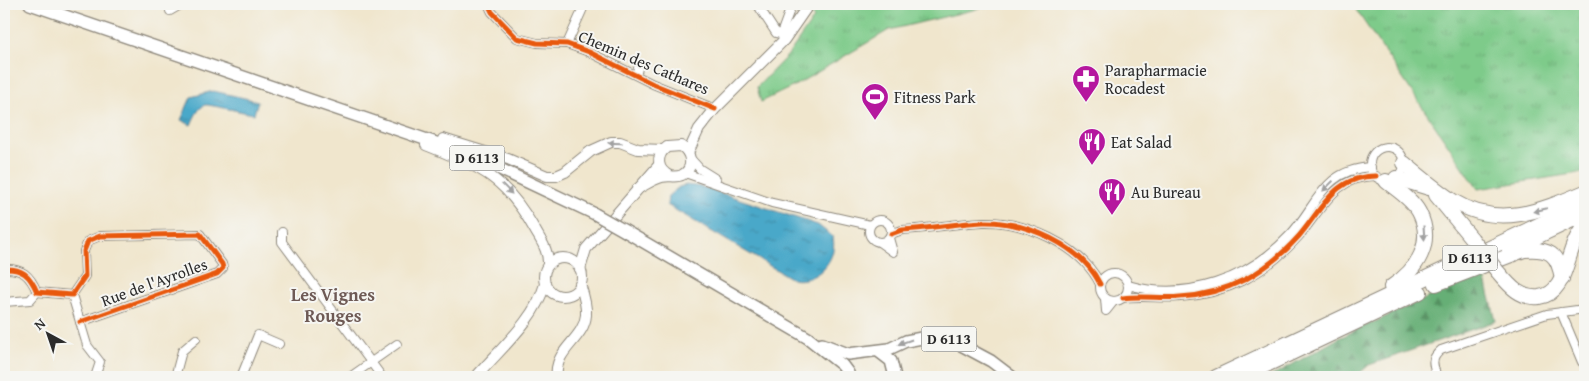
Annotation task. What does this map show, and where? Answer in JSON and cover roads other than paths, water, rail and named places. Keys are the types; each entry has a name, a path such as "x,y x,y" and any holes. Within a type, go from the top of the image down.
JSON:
{"highway":[{"path":"1404,164 1453,201 1476,212 1506,217 1544,209 1585,192"},
{"path":"1418,174 1498,272 1513,289 1524,295 1535,298 1547,296 1558,287 1574,240 1585,226"},
{"path":"1386,178 1429,188"},
{"path":"1354,313 1407,277 1419,260 1424,246 1425,230 1419,212 1406,196 1386,178"},
{"name":"D 6113","path":"1216,377 1585,203"},
{"name":"D 6113","path":"1241,377 1585,214"},
{"path":"1436,284 1524,250 1539,248 1551,253 1558,262 1562,279"}],"main road":[{"name":"D 6113","path":"30,4 245,76 479,159 596,214"},
{"path":"443,139 508,159 547,176 556,176 566,172 591,151 611,142 638,149 663,150 676,145 698,129 782,37 809,4"},
{"name":"D 6113","path":"245,76 362,111 443,139 559,190 624,231 808,338 844,353 860,352"},
{"path":"354,115 469,162 490,174 516,199 547,251 548,265 544,274 545,284 542,296 529,316 476,377"},
{"path":"637,189 661,177 680,176 685,172 690,163 689,155 698,129"},
{"path":"676,145 689,155"},
{"path":"663,150 660,154 659,165 661,170 670,176"},
{"path":"567,259 586,249 659,165"},
{"path":"557,377 556,371 560,356 579,334 586,314 580,284 580,269 586,249"},
{"path":"548,265 557,259 567,259 580,269"},
{"path":"545,284 553,293 561,295 585,308"},
{"path":"529,316 561,295 573,292 580,284"},
{"name":"D 6113","path":"878,351 906,341 927,337 948,338 991,361 1012,377"},
{"name":"D 6113","path":"808,338 842,365 848,375"},
{"path":"848,375 853,358 860,352 870,350 878,351 891,361 894,376"},
{"name":"D 6113","path":"1250,377 1297,351"},
{"name":"D 6113","path":"1207,377 1257,358"}],"street":[{"path":"170,11 182,4"},
{"name":"Chemin des Cathares","path":"488,4 492,12 517,38 537,43 567,44 590,52 636,75 715,109"},
{"path":"567,44 585,4"},
{"path":"757,4 776,33 782,37 792,4"},
{"path":"636,75 639,65"},
{"path":"879,242 890,233 902,230 984,222 1007,225 1053,239 1076,254 1093,270 1105,298 1114,301 1138,296 1181,297 1205,294 1245,279 1275,260 1298,237 1331,194 1347,181 1362,176 1386,178 1403,170 1404,164 1400,152 1384,147 1375,152 1370,167"},
{"path":"689,155 700,169 724,185"},
{"path":"1093,270 1108,274 1121,274 1128,285 1151,292 1194,289 1220,281 1256,265 1291,234 1325,188 1342,174 1358,168 1370,167 1386,178"},
{"path":"685,172 772,203 870,229"},
{"path":"876,220 883,220 890,233 893,252 872,239 870,229 876,220"},
{"path":"282,232 282,242 382,377"},
{"name":"Rue de l'Ayrolles","path":"72,295 86,276 84,250 88,241 100,236 200,234 222,264 223,268 217,274 80,322"},
{"path":"4,269 17,268 31,278 37,292"},
{"path":"1100,284 1108,274"},
{"path":"1123,298 1128,285"},
{"path":"37,292 72,295 89,349 100,362 96,377"},
{"path":"4,302 30,300 37,292"},
{"path":"1437,377 1432,363 1435,355 1459,344 1547,314 1585,309"},
{"path":"1561,312 1582,362"},
{"path":"241,377 258,335 279,344"},
{"path":"175,377 182,351 196,339"},
{"path":"350,377 397,344"}],"water":[{"path":"213,91 258,101 254,114 205,105 198,111 191,125 181,120 191,97"},
{"path":"686,185 703,187 818,225 833,237 834,246 828,262 823,269 809,278 801,280 792,279 667,205 668,196 679,187"}],"place":[{"name":"Parapharmacie Rocadest","path":"1086,103"},
{"name":"Fitness Park","path":"875,121"},
{"name":"Eat Salad","path":"1092,166"},
{"name":"Au Bureau","path":"1112,216"}],"district":[{"name":"Les Vignes Rouges","path":"333,305"}]}
